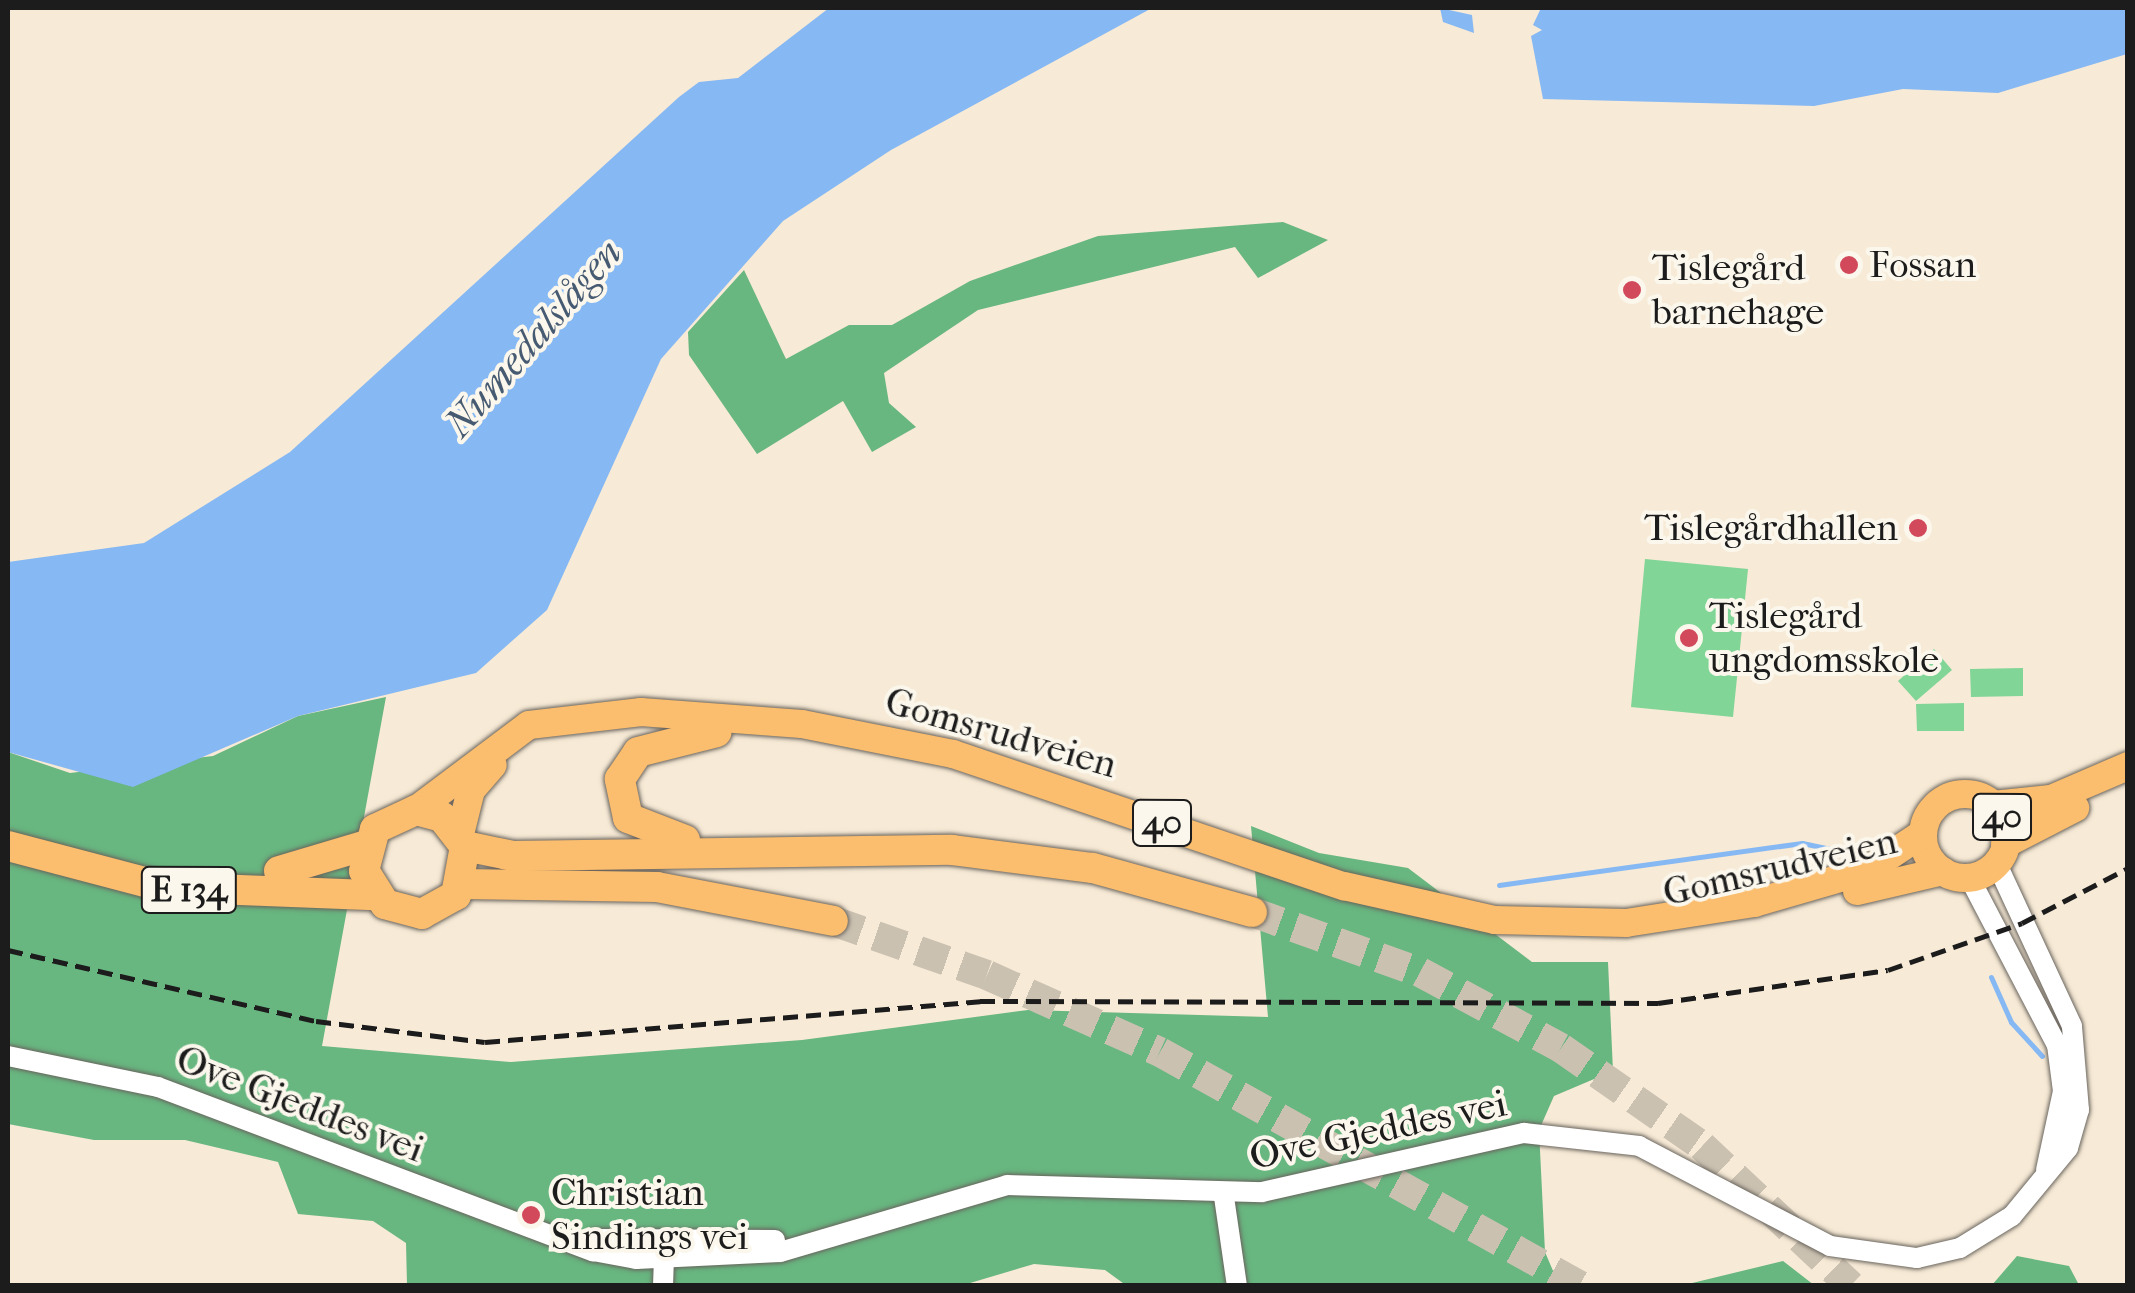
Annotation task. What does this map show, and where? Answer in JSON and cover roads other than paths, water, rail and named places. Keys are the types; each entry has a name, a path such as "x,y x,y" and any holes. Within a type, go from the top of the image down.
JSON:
{"highway":[{"path":"717,732 638,752 620,779 620,806 659,836 752,848"},
{"path":"416,810 462,840 526,857 752,848 1025,857 1252,912"},
{"name":"E 134","path":"8,825 88,852 199,871 310,869 366,845 385,820 416,810"},
{"path":"462,840 463,884 657,888 833,921"},
{"path":"366,845 375,895"},
{"name":"E 134","path":"8,846 163,887 375,895 422,914 463,884"}],"main road":[{"name":"Gomsrudveien","path":"416,810 529,724 640,712 802,724 953,754 1344,886 1495,920 1595,926 1739,906 1868,870 1922,834"},
{"name":"Gomsrudveien","path":"462,840 482,776 548,735 717,732 949,770 1339,902 1493,937 1595,942 1693,933 1956,874"},
{"name":"40","path":"2128,766 2051,799 1992,805 1947,798 1922,834 1956,874 2128,784"},
{"name":"40","path":"1992,805 2001,853"}],"street":[{"name":"Ove Gjeddes vei","path":"8,1056 158,1088 562,1238 661,1256 857,1226 1007,1185 1224,1197 1472,1139 1586,1135 1690,1166 1830,1246 1906,1259 1995,1230 2043,1178 2074,1130 2080,1056 2001,853"},
{"name":"Ove Gjeddes vei","path":"1956,874 2057,1046 2062,1105 2043,1178"},
{"path":"1224,1197 1237,1286"},
{"path":"660,1286 661,1256"}],"water":[{"name":"Numedalslågen","path":"829,8 1152,8 891,150 783,221 661,359 547,610 476,673 298,716 133,787 8,752 8,562 144,543 290,452 679,97 699,82 738,78"},
{"path":"1440,8 1472,15 1474,33 1443,22"},
{"path":"1541,8 2127,8 2127,54 1998,93 1903,89 1814,106 1543,99 1531,36 1542,30 1533,25"}],"waterway":[{"path":"1499,885 1802,843 1835,850"},
{"path":"1991,977 2011,1022 2042,1056"}],"tunnel":[{"path":"1252,912 1420,972 1561,1048 1702,1146 1851,1286"},
{"path":"833,921 987,975 1160,1052 1580,1286"}],"railway":[{"path":"8,950 316,1021 485,1042 980,1001 1658,1003 1888,970 2022,923 2128,868"}],"place":[{"name":"Fossan","path":"1849,265"},
{"name":"Tislegård barnehage","path":"1632,290"},
{"name":"Tislegårdhallen","path":"1918,528"},
{"name":"Tislegård ungdomsskole","path":"1689,638"},
{"name":"Christian Sindings vei","path":"531,1215"}]}
